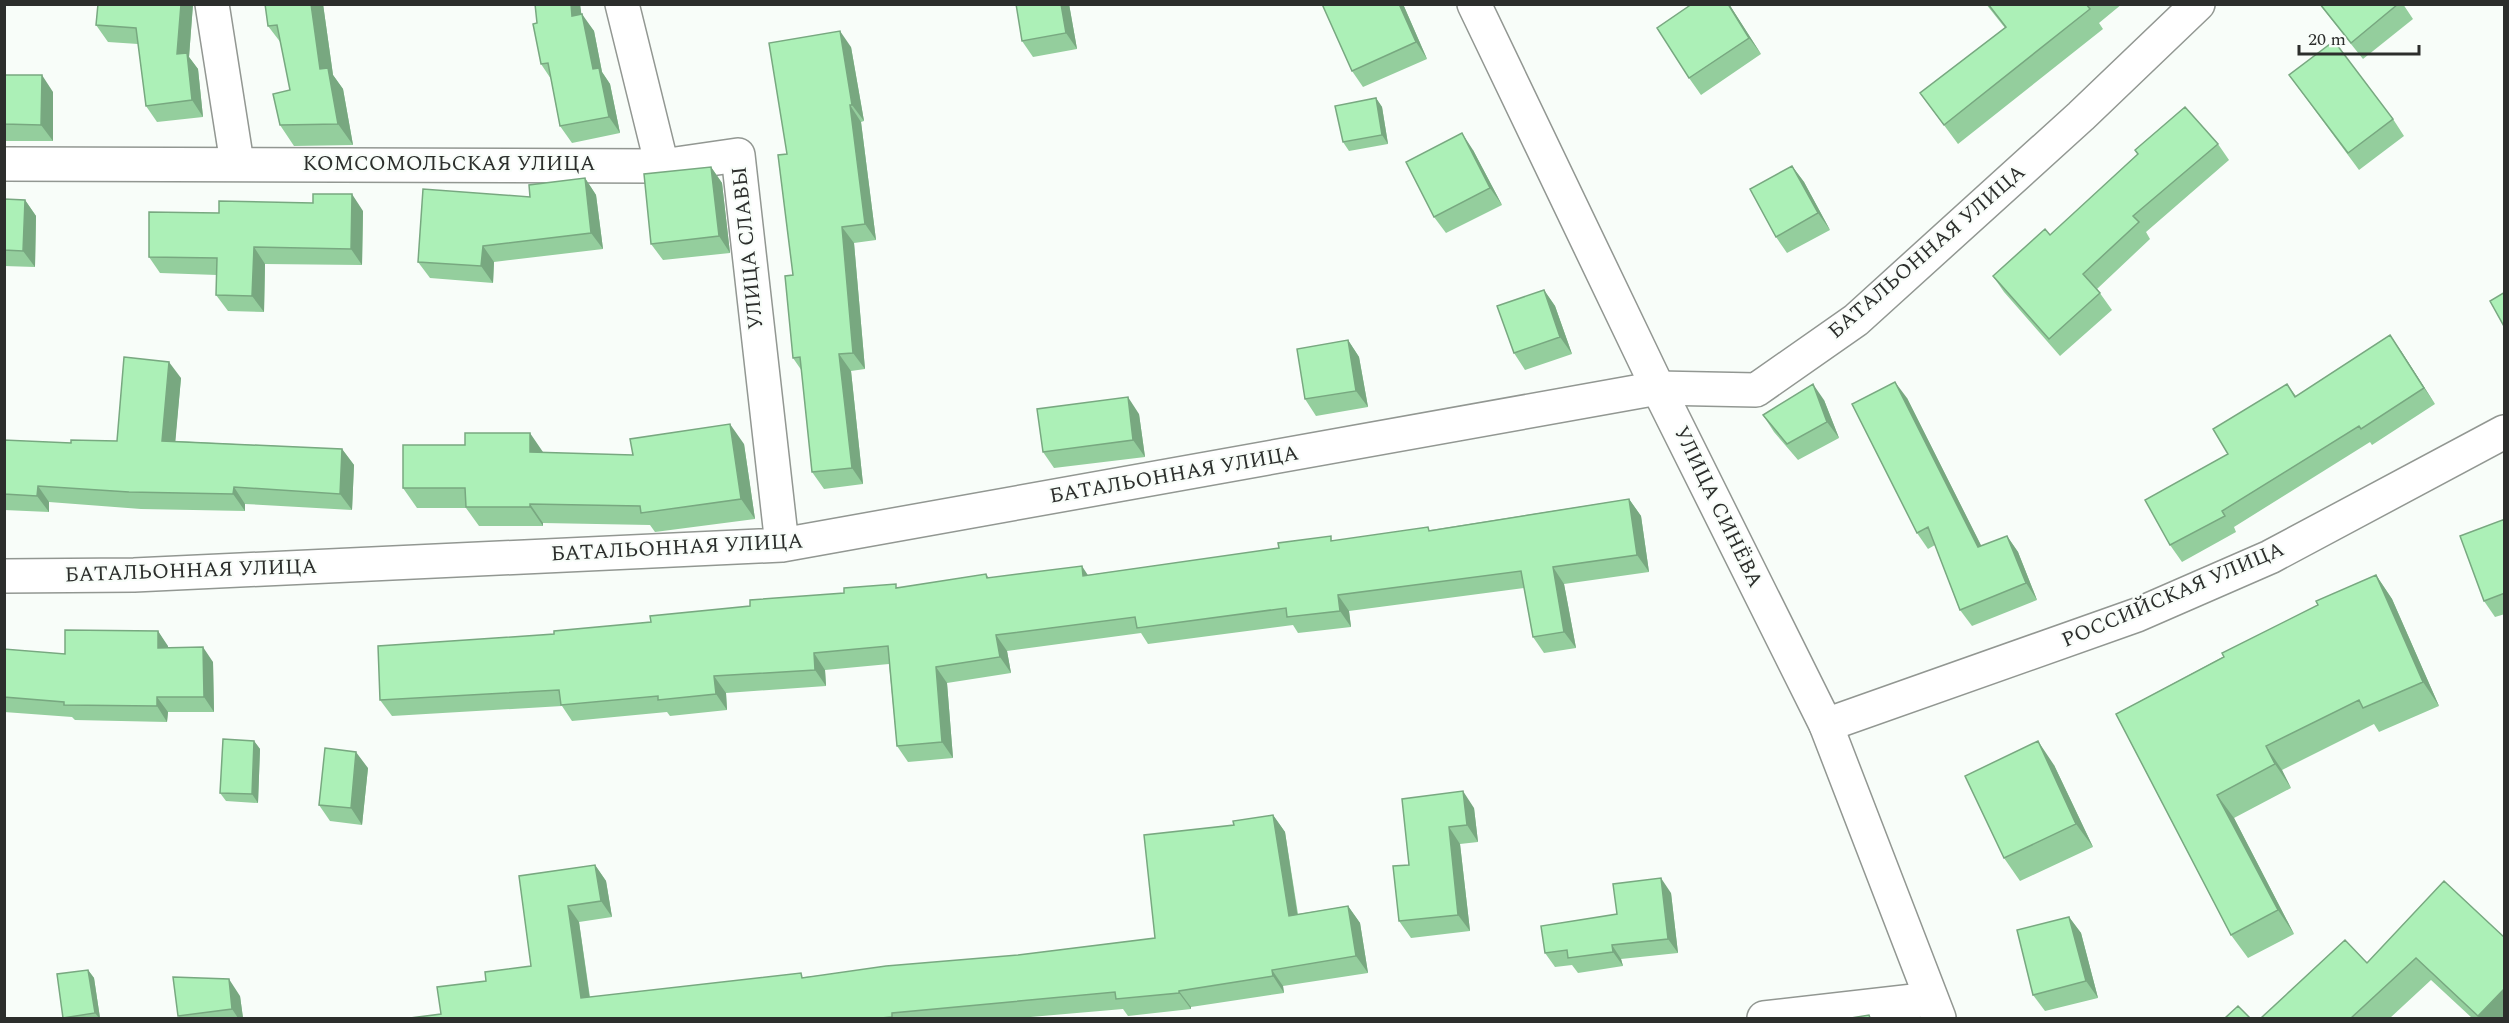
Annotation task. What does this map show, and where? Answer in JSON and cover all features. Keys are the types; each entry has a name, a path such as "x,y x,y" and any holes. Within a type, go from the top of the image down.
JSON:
{"street":[{"path":"212,4 237,163"},
{"path":"622,4 662,166"},
{"name":"УЛИЦА СИНЁВА","path":"1474,4 1658,388 1826,725 1935,1009"},
{"name":"БАТАЛЬОННАЯ УЛИЦА","path":"4,576 134,575 782,546 1658,388 1756,390 1847,327 2081,116 2198,4"},
{"name":"УЛИЦА СЛАВЫ","path":"662,166 738,155 782,546"},
{"name":"КОМСОМОЛЬСКАЯ УЛИЦА","path":"4,164 662,166"},
{"name":"РОССИЙСКАЯ УЛИЦА","path":"1826,725 2137,615 2270,557 2505,432"},
{"path":"1764,1018 1935,1009"}],"building":[{"path":"98,4 181,4 177,54 187,53 192,100 146,106 136,28 96,25"},
{"path":"265,4 311,4 320,69 328,68 338,124 280,125 273,94 290,90 277,25 268,26"},
{"path":"535,4 571,4 572,16 582,14 593,69 599,68 609,117 560,126 548,63 541,64 533,24 537,23"},
{"path":"1016,4 1061,4 1066,33 1022,41"},
{"path":"1322,4 1399,4 1416,42 1352,71"},
{"path":"1692,4 1728,4 1749,38 1689,78 1657,28"},
{"path":"1988,4 2086,4 2090,9 1944,125 1920,93 2006,27"},
{"path":"2320,4 2398,4 2351,43"},
{"path":"840,31 852,105 850,105 865,224 842,227 853,353 839,354 852,468 812,472 800,357 793,358 785,276 793,275 778,155 787,154 769,43"},
{"path":"2334,41 2393,119 2348,153 2289,75"},
{"path":"4,75 42,75 41,125 4,124"},
{"path":"1376,98 1382,135 1343,142 1335,106"},
{"path":"2185,107 2218,144 2133,216 2139,222 2083,274 2100,293 2049,339 1993,276 2045,229 2050,235 2138,154 2135,150"},
{"path":"1462,133 1490,188 1434,217 1406,162"},
{"path":"1792,166 1818,213 1776,237 1750,189"},
{"path":"711,167 719,236 651,244 644,174"},
{"path":"585,178 591,233 483,246 481,266 418,262 423,189 530,197 529,185"},
{"path":"313,194 352,194 351,249 254,247 252,296 216,295 217,258 149,257 149,212 219,213 219,201 313,203"},
{"path":"4,199 25,200 23,251 4,250"},
{"path":"1544,290 1560,337 1514,353 1497,306"},
{"path":"2505,292 2505,328 2490,301"},
{"path":"2390,335 2424,388 2361,429 2359,426 2222,511 2225,516 2170,545 2145,500 2228,454 2213,429 2287,384 2295,397"},
{"path":"1348,340 1356,391 1305,399 1297,349"},
{"path":"124,357 169,362 162,441 342,449 340,494 234,487 233,494 129,492 38,486 37,496 4,494 4,440 71,443 71,440 117,441"},
{"path":"1895,382 1978,547 2007,536 2026,583 1960,610 1928,527 1917,533 1852,404"},
{"path":"1813,384 1827,422 1787,444 1763,415"},
{"path":"1128,397 1133,440 1043,452 1037,409"},
{"path":"730,424 741,499 641,513 640,506 530,504 530,507 466,507 465,488 403,488 403,445 465,445 465,433 530,433 530,452 633,455 630,439"},
{"path":"1629,499 1637,555 1553,567 1564,632 1533,637 1521,571 1338,595 1340,611 1287,617 1286,608 1137,628 1135,617 996,635 1000,657 936,667 942,742 897,746 888,646 814,653 815,670 714,676 716,694 658,700 658,696 561,705 559,690 380,700 378,646 554,634 554,631 651,622 650,616 750,606 750,600 844,593 844,588 896,584 896,588 986,574 987,578 1082,566 1083,576 1279,548 1278,543 1331,536 1331,541 1428,527 1429,531"},
{"path":"2505,519 2505,593 2484,601 2460,536"},
{"path":"2376,575 2423,682 2363,708 2359,700 2266,746 2275,764 2217,795 2278,910 2231,935 2116,714 2224,657 2222,653 2318,605 2316,601"},
{"path":"65,630 158,631 158,648 203,647 204,697 157,697 157,706 64,705 64,702 4,697 4,649 65,654"},
{"path":"223,739 254,741 252,794 220,793"},
{"path":"2038,741 2076,824 2004,858 1965,776"},
{"path":"325,748 356,752 351,808 319,805"},
{"path":"1463,791 1467,825 1449,827 1458,915 1399,921 1393,866 1409,865 1402,799"},
{"path":"1273,815 1289,916 1348,906 1356,956 1272,970 1273,976 1179,991 1179,993 1116,999 1115,992 892,1013 892,1017 881,1018 410,1018 441,1014 437,987 486,981 485,972 531,966 519,876 595,865 601,901 568,906 581,998 801,973 802,978 886,966 1018,955 1155,938 1144,835 1234,825 1233,821"},
{"path":"1661,878 1668,939 1612,945 1613,952 1568,958 1567,950 1545,953 1541,926 1617,914 1613,884"},
{"path":"2444,881 2505,938 2505,988 2478,1016 2416,958 2351,1018 2261,1018 2345,940 2367,963"},
{"path":"2069,917 2086,981 2033,995 2017,930"},
{"path":"88,970 95,1013 63,1018 57,974"},
{"path":"173,977 229,979 232,1009 178,1016"},
{"path":"2238,1006 2250,1018 2225,1018"},
{"path":"1869,1015 1870,1018 1851,1018"}]}
